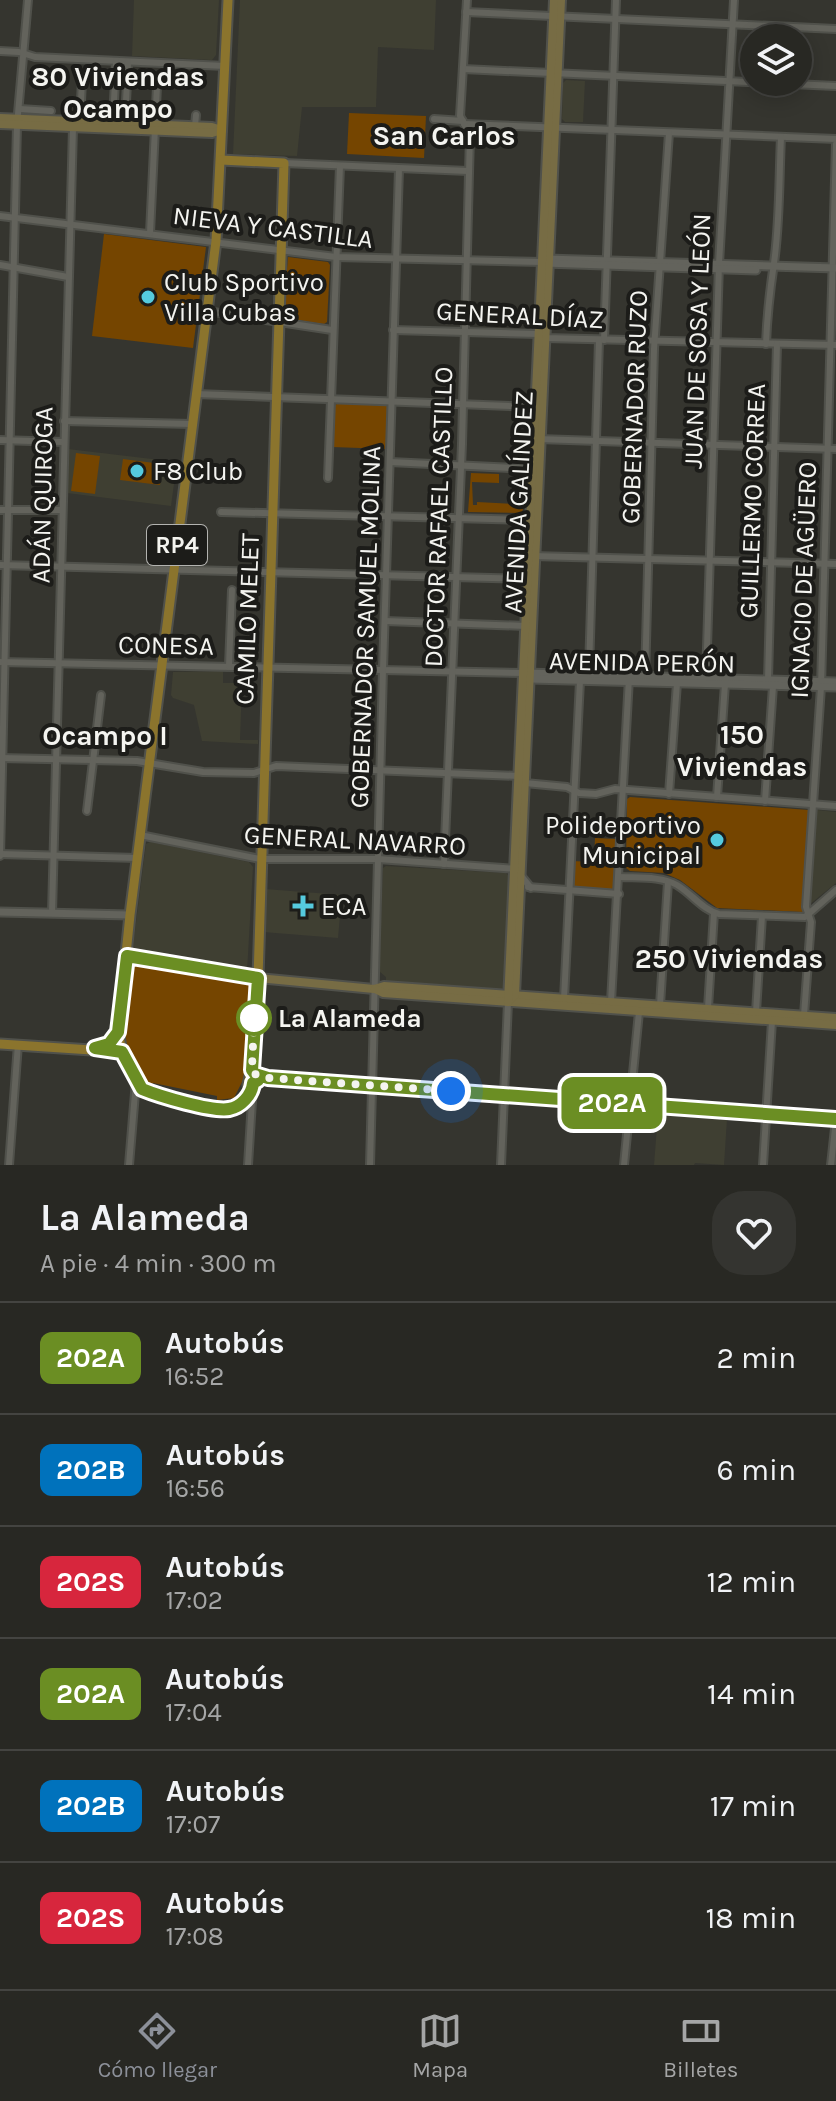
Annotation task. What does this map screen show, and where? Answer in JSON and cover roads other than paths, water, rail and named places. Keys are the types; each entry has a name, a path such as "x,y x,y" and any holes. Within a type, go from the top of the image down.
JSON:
{"main road":[{"name":"RP4","path":"122,1052 118,1032 130,915 216,241 228,0"},
{"name":"AVENIDA GALÍNDEZ","path":"511,998 552,127 554,0"},
{"name":"AVENIDA GALÍNDEZ","path":"556,16 561,0"},
{"path":"0,124 19,117"},
{"path":"0,118 19,117 76,124 195,126 222,130"},
{"path":"155,127 212,133 222,130"},
{"path":"221,160 284,163"},
{"name":"CAMILO MELET","path":"252,1079 258,978 284,163"},
{"name":"AVENIDA GALÍNDEZ","path":"534,520 533,469 542,336"},
{"name":"AVENIDA GALÍNDEZ","path":"528,675 526,626 531,579"},
{"name":"AVENIDA GALÍNDEZ","path":"511,998 520,887 518,869"},
{"path":"127,956 258,978 374,989 383,993 564,999 836,1018"},
{"path":"511,998 639,1012 836,1025"},
{"path":"95,1048 109,1044 118,1032"},
{"path":"0,1044 122,1052 136,1081 149,1092 223,1109 239,1105 252,1079 268,1078 836,1119"}],"street":[{"path":"28,0 19,117 4,510 0,855 137,858"},
{"path":"467,0 460,111 470,135 478,124"},
{"path":"564,999 571,891 568,883 572,789 583,678 589,671 595,440 607,263 616,0"},
{"name":"JUAN DE SOSA Y LEÓN","path":"706,681 718,267 734,0"},
{"path":"466,12 836,29"},
{"path":"0,51 35,57 225,66"},
{"path":"114,101 116,61"},
{"path":"126,102 128,62"},
{"path":"463,69 836,86"},
{"name":"ADÁN QUIROGA","path":"52,913 68,277 76,124 82,81"},
{"path":"150,233 157,86"},
{"path":"19,117 51,111"},
{"path":"195,126 196,115"},
{"path":"434,119 478,124 836,141"},
{"name":"GOBERNADOR RUZO","path":"645,680 655,341 669,133"},
{"name":"DOCTOR RAFAEL CASTILLO","path":"444,864 461,465 470,135"},
{"path":"766,344 781,137"},
{"name":"IGNACIO DE AGÜERO","path":"804,1015 811,922 806,907 821,684 833,345 836,141"},
{"path":"284,163 468,171"},
{"path":"328,478 340,166"},
{"name":"GOBERNADOR SAMUEL MOLINA","path":"370,1165 399,169"},
{"name":"NIEVA Y CASTILLA","path":"0,216 336,257 396,261 546,261"},
{"path":"546,261 834,270"},
{"path":"0,265 68,277"},
{"path":"207,311 332,330"},
{"name":"GENERAL DÍAZ","path":"393,330 601,340 833,345"},
{"name":"GUILLERMO CORREA","path":"765,801 777,344"},
{"path":"0,353 12,354"},
{"path":"196,394 536,407"},
{"path":"64,421 192,424"},
{"path":"537,439 836,449"},
{"path":"0,440 63,442"},
{"path":"390,462 533,469"},
{"path":"4,510 62,510"},
{"path":"221,512 534,520"},
{"path":"532,556 836,564"},
{"path":"3,565 531,579"},
{"path":"229,666 232,590"},
{"path":"385,621 526,626"},
{"name":"CONESA","path":"2,662 268,666 528,675"},
{"name":"AVENIDA PERÓN","path":"528,675 677,683 770,683"},
{"path":"611,1002 629,679"},
{"name":"AVENIDA PERÓN","path":"645,680 836,685"},
{"path":"669,794 677,683"},
{"path":"717,797 725,684"},
{"path":"87,811 101,695"},
{"path":"1,758 93,760 203,772 263,771 276,766 448,772 567,787 579,793 596,794 621,789 836,806"},
{"name":"GENERAL NAVARRO","path":"140,835 260,859 378,859 518,869"},
{"path":"518,869 531,888"},
{"path":"620,877 676,885 714,913 762,916 799,917 808,914 836,890"},
{"path":"660,1005 668,882"},
{"path":"520,887 619,894"},
{"path":"0,912 130,915"},
{"path":"708,1008 714,913"},
{"path":"756,1012 762,916"},
{"name":"AVENIDA GALÍNDEZ","path":"501,1165 511,998"},
{"path":"624,1165 639,1012"},
{"path":"763,1165 772,1021"},
{"path":"9,1165 18,1044"},
{"path":"248,1165 252,1079"},
{"path":"129,1165 136,1081"},
{"path":"831,1165 836,1119"}],"place":[{"name":"Club Sportivo Villa Cubas","path":"148,297"},
{"name":"F8 Club","path":"137,471"},
{"name":"Polideportivo Municipal","path":"717,840"},
{"name":"ECA","path":"303,906"},
{"name":"La Alameda","path":"254,1018"}],"district":[{"name":"80 Viviendas Ocampo","path":"118,92"},
{"name":"San Carlos","path":"444,135"},
{"name":"Ocampo I","path":"105,735"},
{"name":"150 Viviendas","path":"742,750"},
{"name":"250 Viviendas","path":"729,958"}]}
